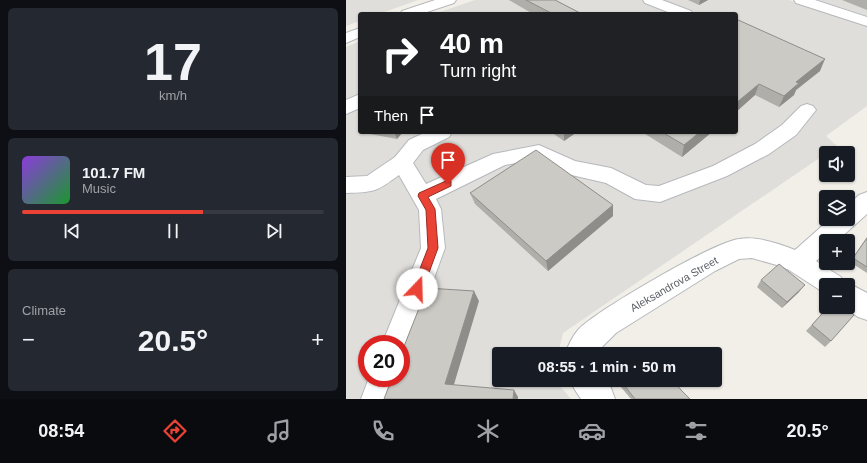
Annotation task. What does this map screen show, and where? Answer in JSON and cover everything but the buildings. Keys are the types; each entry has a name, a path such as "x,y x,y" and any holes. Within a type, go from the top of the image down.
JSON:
{"street":[{"path":"420,12 432,10 449,0"},
{"path":"650,0 681,12"},
{"path":"801,0 867,22"},
{"path":"346,38 358,33"},
{"path":"346,108 358,101"},
{"path":"422,196 500,159 540,152 570,168 611,176 643,192 660,194 720,171 762,149 789,130 807,110"},
{"path":"346,185 370,184 402,162 416,145 436,134"},
{"path":"399,335 433,248 430,209 402,162"},
{"path":"855,211 867,201"},
{"path":"798,262 838,226"},
{"name":"Aleksandrova Street","path":"584,347 606,324 706,263 737,249 752,248 783,256 798,262 822,278"},
{"path":"855,300 867,308"},
{"path":"376,399 381,387"},
{"path":"591,387 600,399"}],"shaded area":[{"path":"346,0 418,0 385,12 358,12 358,22 346,26"},
{"path":"475,0 789,0 867,26 867,106 826,136 837,146 819,146 819,158 563,333 560,347 492,347 492,387 561,387 571,399 346,399 346,47 358,42 358,134 738,134 738,12 440,12"},
{"path":"818,0 867,0 867,16"}],"route":[{"path":"417,289 433,248 430,209 422,196 448,184"}]}
